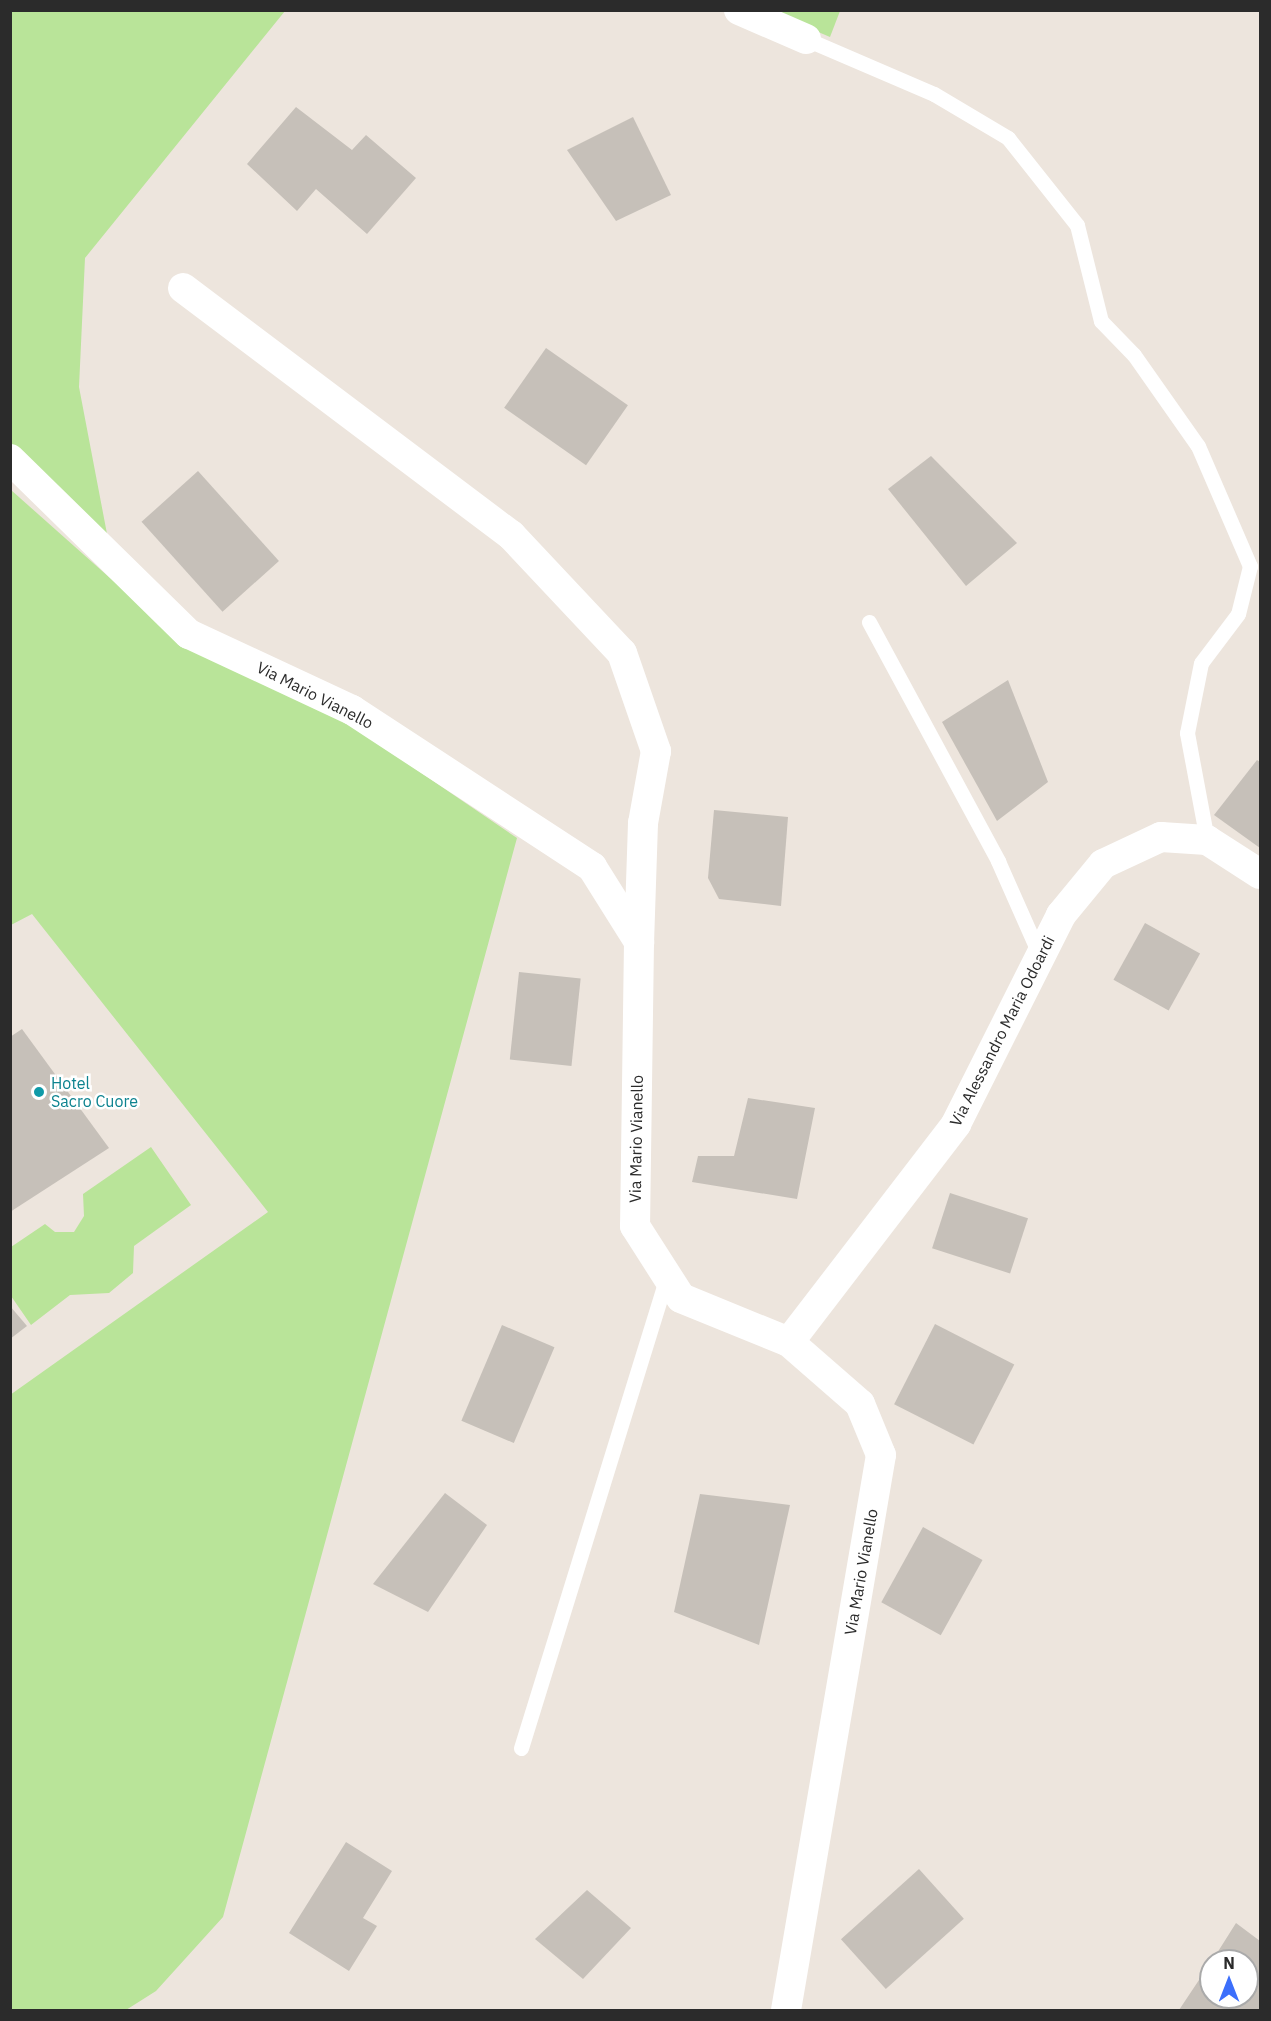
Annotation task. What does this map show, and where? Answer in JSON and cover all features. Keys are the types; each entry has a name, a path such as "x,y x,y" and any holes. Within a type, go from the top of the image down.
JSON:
{"street":[{"path":"739,10 806,39"},
{"path":"183,288 511,535 622,653 656,751 643,823 639,942"},
{"name":"Via Mario Vianello","path":"10,459 189,634 352,711 592,867 639,942 634,1226 681,1298 789,1342 860,1404 881,1455 786,2010"},
{"name":"Via Alessandro Maria Odoardi","path":"789,1342 956,1124 1061,915 1103,864 1161,837 1207,840"},
{"path":"1207,840 1260,874"}],"lane":[{"path":"806,39 934,94 1008,138 1077,225 1101,321 1134,355 1198,446 1250,566 1238,614 1202,663 1187,733 1207,840"},
{"path":"869,622 998,861 1040,956"},
{"path":"521,1748 667,1275"}],"green space":[{"path":"10,11 285,11 85,258 79,387 112,560 11,459"},
{"path":"769,11 840,11 830,37"},
{"path":"11,490 182,642 345,721 517,838 223,1917 156,1991 126,2010 11,2010 10,1395 268,1212 32,914 11,925"},
{"path":"151,1147 191,1205 134,1246 133,1273 109,1293 70,1295 31,1325 11,1296 11,1247 45,1224 55,1232 74,1232 84,1216 83,1194"}],"building":[{"path":"296,107 352,150 366,135 416,178 367,234 316,189 297,211 247,164"},
{"path":"633,117 671,195 616,221 567,150"},
{"path":"546,348 628,405 586,465 504,408"},
{"path":"931,456 1017,543 966,586 888,489"},
{"path":"198,471 279,561 222,612 142,522"},
{"path":"1008,680 1048,782 997,821 942,722"},
{"path":"1257,760 1260,762 1260,848 1214,815"},
{"path":"714,810 788,817 781,906 719,899 708,878"},
{"path":"1145,923 1200,954 1169,1010 1113,980"},
{"path":"519,972 581,978 571,1066 510,1060"},
{"name":"Hotel Sacro Cuore","path":"22,1029 109,1148 10,1212 10,1037"},
{"path":"748,1098 815,1108 797,1199 692,1182 698,1156 734,1156"},
{"path":"950,1193 1028,1218 1010,1274 932,1248"},
{"path":"10,1306 27,1326 10,1339"},
{"path":"935,1324 1014,1364 973,1445 894,1404"},
{"path":"502,1325 554,1347 514,1443 461,1421"},
{"path":"445,1493 487,1525 428,1612 373,1584"},
{"path":"700,1494 790,1505 759,1645 674,1612"},
{"path":"923,1527 982,1560 941,1635 881,1602"},
{"path":"346,1842 392,1871 363,1918 377,1926 349,1971 289,1933"},
{"path":"919,1869 964,1919 886,1989 841,1939"},
{"path":"587,1890 631,1928 583,1979 535,1939"},
{"path":"1236,1923 1260,1941 1260,2010 1179,2010 1199,1980 1199,2009 1259,2009 1259,1949 1220,1949"}],"place":[{"name":"Hotel Sacro Cuore","path":"39,1092"}]}
